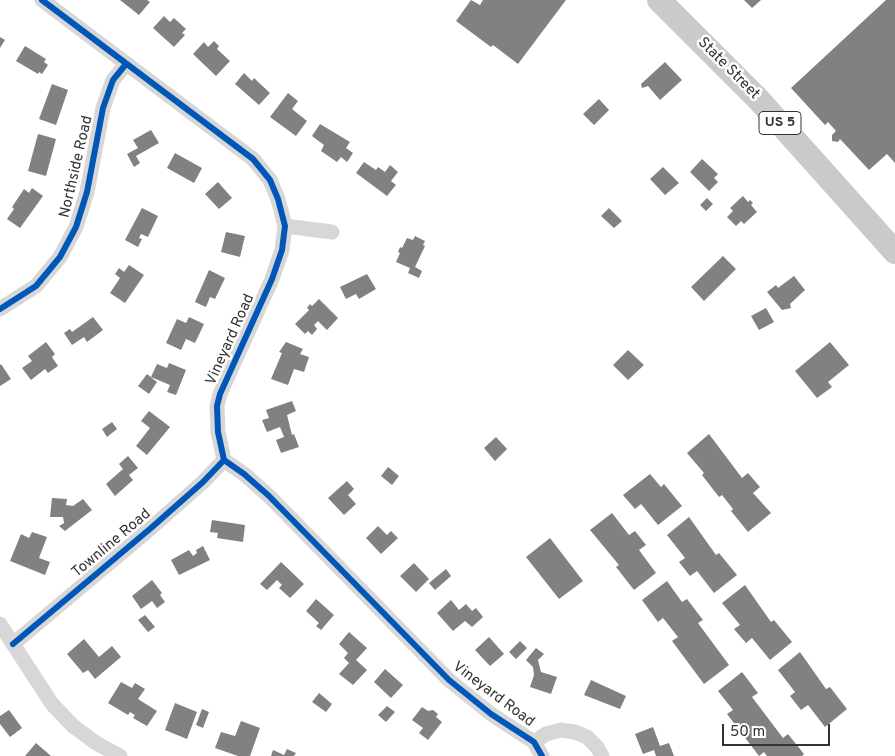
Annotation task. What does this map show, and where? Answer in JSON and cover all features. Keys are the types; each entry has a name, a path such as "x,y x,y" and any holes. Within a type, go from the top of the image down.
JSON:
{"main road":[{"name":"State Street","path":"659,0 758,99 895,252"}],"street":[{"name":"Vineyard Road","path":"42,0 253,159 270,180 282,211 285,226 282,250 272,279 220,394 218,432 224,460 244,474 269,496 449,680 491,714 534,742 542,756"},
{"name":"Northside Road","path":"0,309 36,286 60,257 76,227 87,192 104,108 114,80 126,64"},
{"path":"285,226 332,232"},
{"name":"Townline Road","path":"13,644 151,528 203,482 224,460"},
{"path":"0,624 52,704 73,726 96,743 120,756"},
{"name":"Vineyard Road","path":"534,742 546,734 561,730 575,732 592,742 602,756"}],"building":[{"path":"120,0 147,0 150,2 139,15"},
{"path":"471,0 480,5 483,0 566,0 518,64 456,21"},
{"path":"744,0 761,0 752,8"},
{"path":"886,0 895,0 895,163 887,154 869,170 840,139 838,142 832,141 832,135 836,131 828,122 825,125 791,88"},
{"path":"164,16 170,22 174,18 186,29 182,33 185,35 174,47 153,28"},
{"path":"0,37 5,40 0,48"},
{"path":"214,41 219,46 217,49 230,61 216,76 193,54 204,42 208,47"},
{"path":"25,46 46,59 44,62 48,65 42,74 39,72 38,74 16,61"},
{"path":"665,62 682,80 660,100 648,86 642,88 641,84"},
{"path":"244,73 252,81 254,78 270,93 259,105 235,84"},
{"path":"52,84 68,90 56,125 39,119"},
{"path":"288,93 298,101 292,109 307,121 296,136 270,117"},
{"path":"599,99 609,110 594,125 583,114"},
{"path":"320,124 350,142 346,148 353,153 347,162 341,157 337,162 321,151 324,145 312,136"},
{"path":"151,130 159,143 136,156 140,163 134,167 127,154 138,148 133,140"},
{"path":"38,134 56,139 46,176 28,171"},
{"path":"175,153 202,168 194,183 167,168"},
{"path":"702,159 718,174 714,178 718,182 709,191 690,172"},
{"path":"364,162 376,170 378,167 385,172 390,165 398,172 391,181 396,185 387,196 356,173"},
{"path":"663,167 679,183 665,195 650,179"},
{"path":"218,182 232,198 219,209 205,194"},
{"path":"32,188 43,196 20,228 7,219 14,209 12,207 24,189 29,193"},
{"path":"743,196 748,202 750,200 753,203 751,205 757,212 744,224 741,221 736,226 727,217 733,211 730,208"},
{"path":"707,198 713,204 706,211 700,205"},
{"path":"142,208 158,216 148,237 141,234 139,238 142,239 138,247 125,240"},
{"path":"609,208 622,221 614,228 601,216"},
{"path":"226,232 245,236 240,257 221,252"},
{"path":"415,236 425,241 423,245 425,246 415,267 422,271 419,278 408,273 410,268 396,262 400,253 398,252 400,247 402,248 407,238 413,240"},
{"path":"723,256 736,269 704,301 691,287"},
{"path":"129,265 144,275 125,303 110,293 120,278 115,274 119,268 124,272"},
{"path":"209,270 225,278 215,299 210,297 206,307 195,302"},
{"path":"367,274 376,289 359,299 356,294 346,299 340,287"},
{"path":"794,276 805,290 790,304 791,308 782,310 767,292 776,285 778,288"},
{"path":"319,299 338,318 327,330 318,321 314,325 317,329 312,335 308,331 305,334 295,324 309,310 307,308 310,304 312,306"},
{"path":"766,308 774,322 759,330 751,316"},
{"path":"93,317 103,330 87,342 84,337 72,345 64,333 70,329 72,332"},
{"path":"189,317 204,324 195,343 186,339 181,350 166,343 177,319 186,323"},
{"path":"46,342 55,354 52,357 58,366 48,373 45,369 31,380 22,368 32,361 28,356"},
{"path":"286,342 303,349 300,354 309,357 304,372 294,369 288,385 271,379 282,353 279,352"},
{"path":"830,342 849,365 828,382 832,387 817,398 795,371"},
{"path":"628,350 644,365 628,380 613,365"},
{"path":"169,363 186,370 176,395 167,392 170,385 151,377 157,364 167,368"},
{"path":"0,365 11,379 0,386"},
{"path":"147,374 157,382 149,394 138,386"},
{"path":"292,401 296,411 287,415 292,435 294,434 299,447 281,453 276,440 284,437 280,427 267,432 262,420 269,418 266,410"},
{"path":"149,411 170,427 147,455 136,446 150,428 141,421"},
{"path":"112,422 117,429 107,437 102,429"},
{"path":"709,434 742,478 748,473 760,487 753,493 771,513 748,532 731,511 733,509 722,495 719,497 702,475 704,473 687,453"},
{"path":"496,437 507,449 495,461 484,448"},
{"path":"128,456 138,468 129,475 133,480 115,496 106,484 123,469 119,464"},
{"path":"388,467 399,476 392,485 381,476"},
{"path":"650,474 661,487 664,484 682,506 658,525 641,504 635,509 623,495"},
{"path":"347,481 354,489 348,495 356,504 344,515 328,498"},
{"path":"52,498 67,499 66,505 73,506 83,499 92,510 65,531 59,526 64,523 63,517 50,517"},
{"path":"612,513 629,535 635,531 646,545 639,550 656,573 634,590 616,567 619,565 590,530"},
{"path":"689,517 716,555 719,553 737,575 714,593 697,571 690,576 679,562 685,558 667,535"},
{"path":"212,520 245,525 243,542 217,538 218,533 210,532"},
{"path":"378,526 387,535 391,531 398,538 381,554 366,538"},
{"path":"32,532 47,537 39,558 50,562 45,575 10,561 21,534 29,538"},
{"path":"550,538 583,581 559,599 526,557"},
{"path":"203,546 210,560 179,575 171,560 189,550 193,556 197,553 196,550"},
{"path":"281,562 304,584 290,598 279,588 282,585 277,580 267,590 260,584"},
{"path":"414,563 429,579 416,592 400,576"},
{"path":"446,569 451,576 435,590 429,583"},
{"path":"152,580 162,593 160,595 165,602 157,608 152,601 141,609 132,596"},
{"path":"667,581 682,602 687,599 703,620 698,623 729,665 704,684 672,641 678,637 663,618 658,622 642,600"},
{"path":"745,585 771,622 774,620 792,642 770,660 752,638 746,643 734,629 740,625 722,603"},
{"path":"316,599 334,615 321,630 316,626 319,623 306,611"},
{"path":"451,600 459,610 466,604 472,611 476,608 483,617 472,627 465,621 453,631 437,613"},
{"path":"145,615 155,627 148,632 138,620"},
{"path":"349,632 367,648 356,660 367,670 353,685 339,674 349,663 344,658 348,653 339,644"},
{"path":"489,637 504,654 490,666 475,650"},
{"path":"84,639 99,657 112,646 121,657 95,679 88,670 83,673 67,654"},
{"path":"520,641 527,648 516,659 509,652"},
{"path":"536,648 544,654 538,660 541,672 557,677 551,694 530,687 534,675 533,667 526,660"},
{"path":"800,652 826,689 830,687 847,709 825,727 808,705 801,710 790,696 795,692 778,670"},
{"path":"385,669 403,685 391,698 374,682"},
{"path":"742,672 758,693 752,697 783,738 788,734 804,754 802,756 767,756 764,752 759,756 727,714 733,710 718,691"},
{"path":"591,680 626,696 620,709 584,695"},
{"path":"121,682 132,688 135,683 145,689 138,699 157,711 147,726 133,718 135,715 130,712 128,715 108,703"},
{"path":"319,693 332,704 326,712 312,702"},
{"path":"175,703 197,712 187,739 165,730"},
{"path":"387,706 395,712 386,722 378,715"},
{"path":"422,707 428,711 433,710 438,714 436,717 442,722 428,740 419,733 423,728 412,720"},
{"path":"202,709 209,712 203,728 196,725"},
{"path":"9,710 22,728 10,737 0,724 0,716"},
{"path":"241,721 260,728 250,756 238,756 215,748 221,732 235,736"},
{"path":"653,727 660,746 669,743 674,756 656,756 654,750 643,754 635,734"},
{"path":"36,743 51,756 25,756"},
{"path":"287,749 296,753 294,756 271,756 273,750 284,755"}],"cycle path":[{"path":"42,0 253,159 270,180 278,199 285,226 282,250 272,279 220,394 217,406 218,432 224,460 244,474 269,496 449,680 491,714 534,742 542,756"},
{"path":"0,309 36,286 60,257 76,227 87,192 103,108 113,80 126,64"},
{"path":"13,644 151,528 203,482 224,460"}]}
